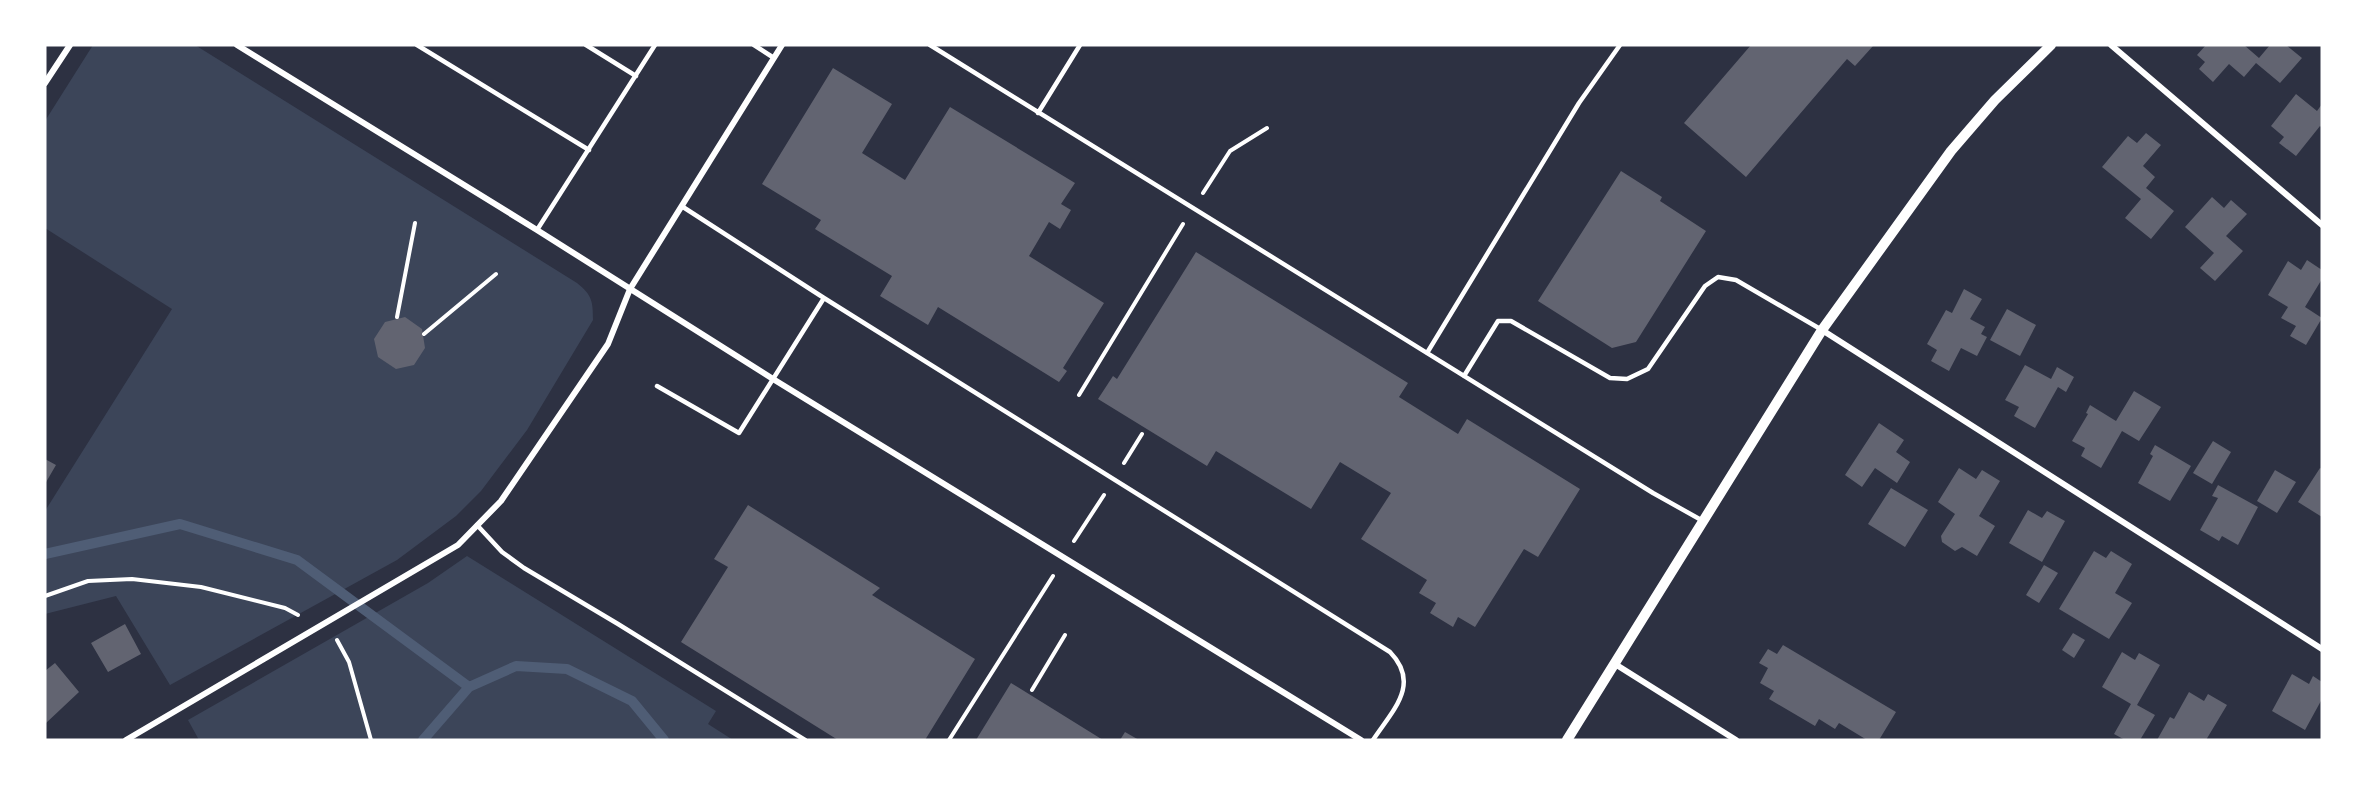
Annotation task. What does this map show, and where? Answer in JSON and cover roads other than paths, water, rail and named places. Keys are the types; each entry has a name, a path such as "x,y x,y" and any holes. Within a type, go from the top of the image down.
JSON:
{"street":[{"path":"45,83 70,45"},
{"path":"237,45 773,379 1361,740"},
{"path":"126,740 458,545 501,501 608,344 630,290 782,45"},
{"path":"1567,740 1822,330 1951,151 1995,100 2051,45"},
{"path":"2111,45 2322,225"},
{"path":"1822,330 2322,649"},
{"path":"1615,664 1737,740"}],"lane":[{"path":"417,45 589,150"},
{"path":"586,45 636,76"},
{"path":"537,230 655,45"},
{"path":"754,45 774,58"},
{"path":"930,45 1192,210 1653,494 1703,520"},
{"path":"1038,113 1080,45"},
{"path":"1426,353 1572,113 1620,45"},
{"path":"683,207 824,298 1380,646 1400,663 1405,675 1399,699 1373,740"},
{"path":"1464,376 1498,321 1511,321 1610,378 1627,379 1648,369 1705,286 1718,277 1736,280 1822,330"},
{"path":"657,386 739,433 824,298"},
{"path":"477,525 502,552 524,568 805,740"}],"waterway":[{"path":"45,554 180,524 297,560 469,687 516,666 567,669 632,701 664,740"},
{"path":"423,740 469,687"}]}
